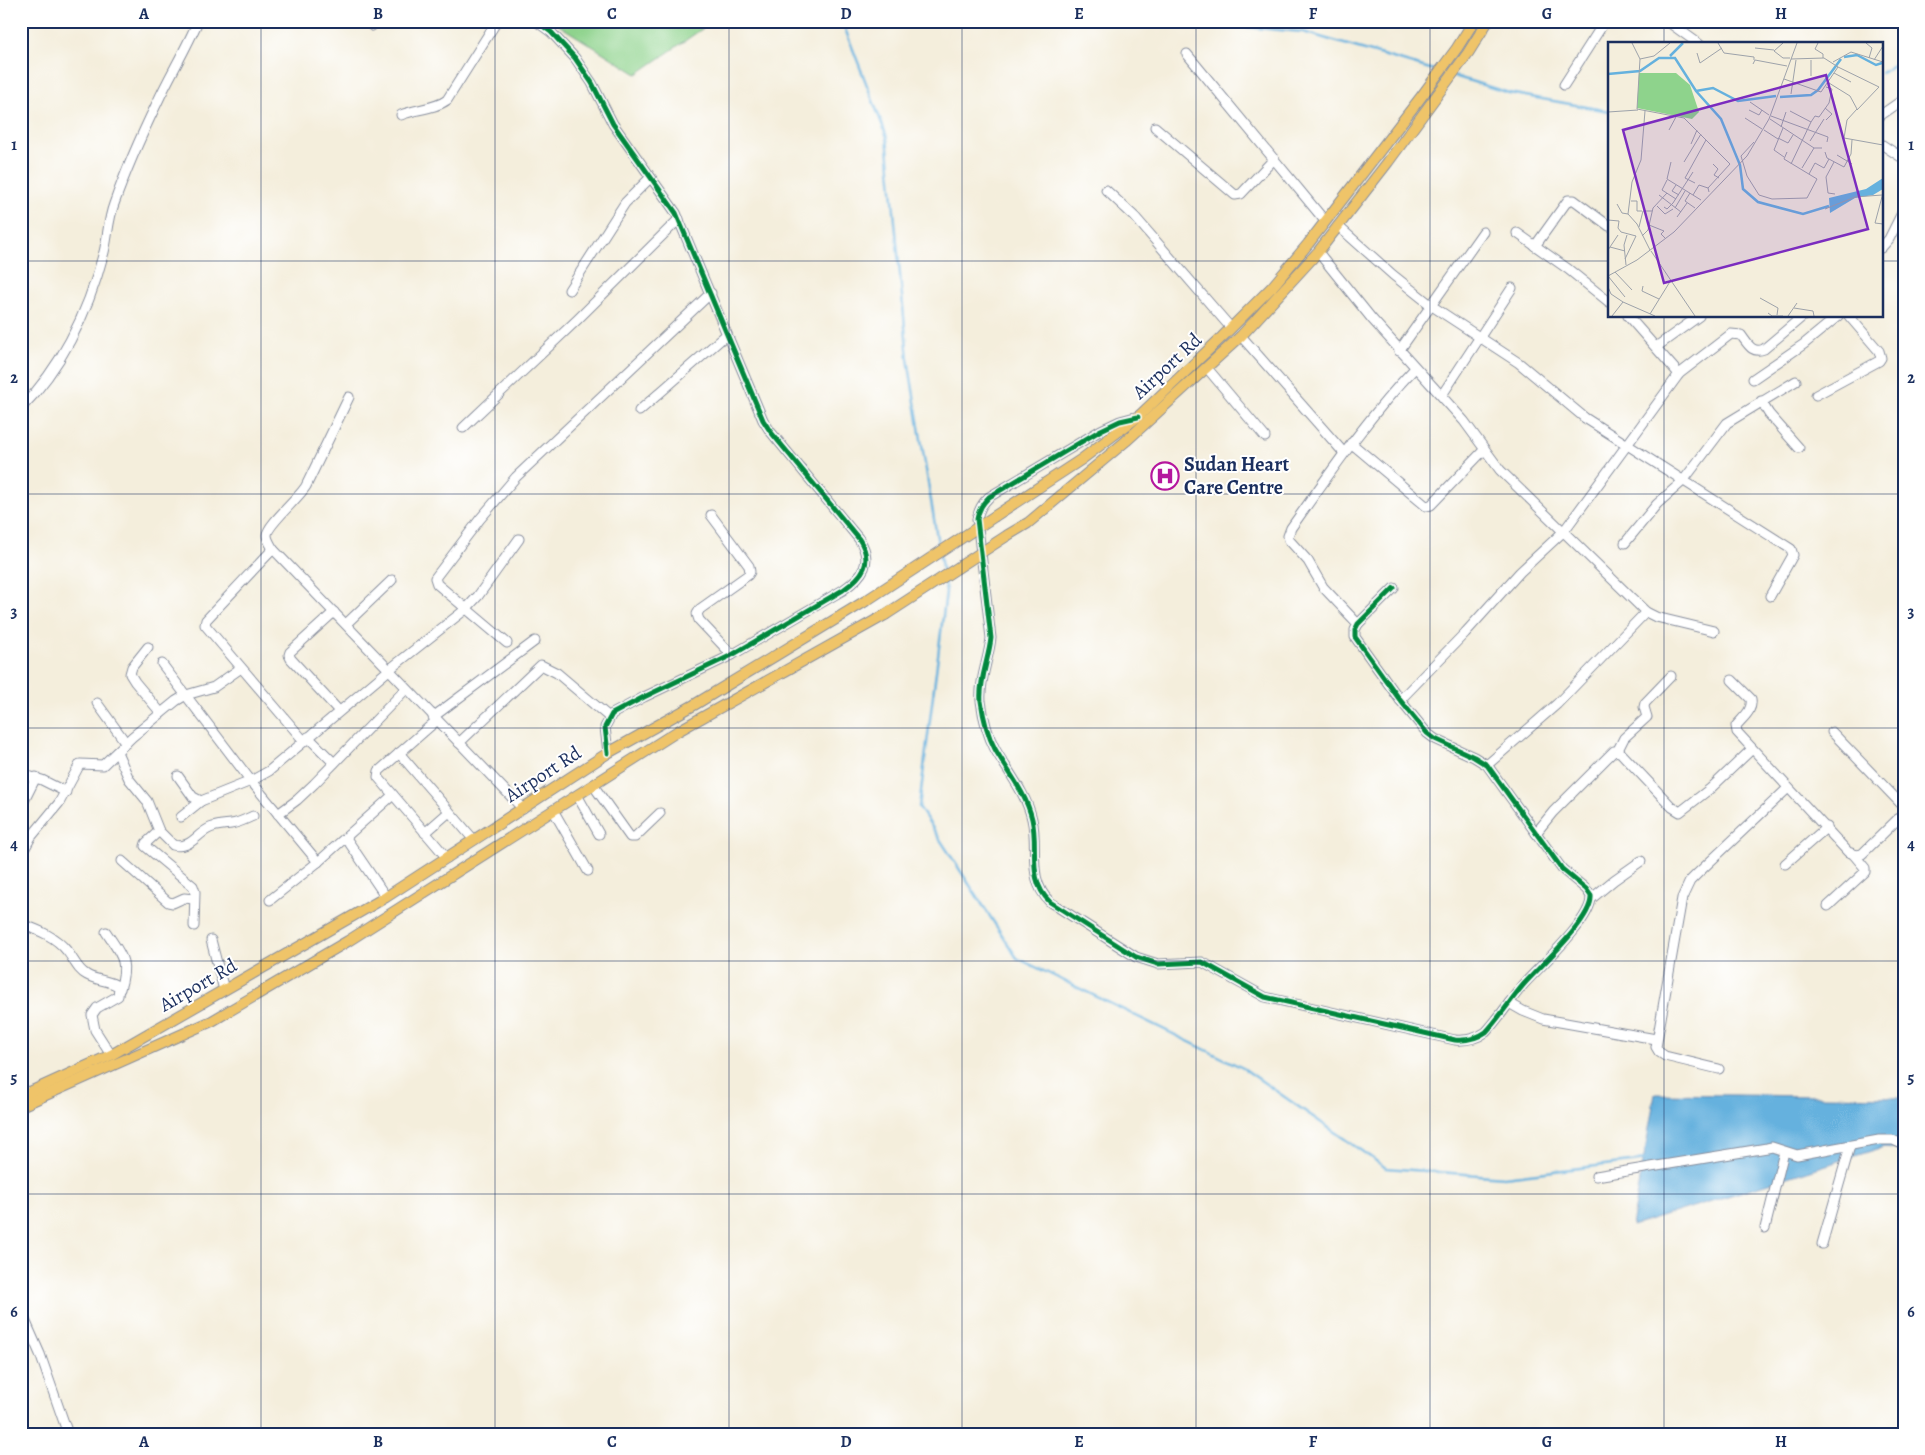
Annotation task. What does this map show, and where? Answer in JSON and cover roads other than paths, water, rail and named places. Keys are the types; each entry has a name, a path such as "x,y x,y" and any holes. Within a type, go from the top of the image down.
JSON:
{"main road":[{"name":"Airport Rd","path":"24,1095 111,1055 386,897 608,753 694,705 864,602 1082,459 1138,417 1272,287 1308,244 1421,97 1457,48 1474,21"},
{"path":"21,1106 212,1021 348,940 678,731 885,615 1028,523 1146,423 1207,368 1241,336 1318,252 1388,162 1468,53 1488,21"}],"street":[{"path":"21,408 35,393 58,362 85,309 99,268 109,219 116,198 157,103 198,21"},
{"path":"401,115 415,109 441,104 446,100 497,21"},
{"path":"536,21 551,32 576,58 592,82 613,124 650,178 670,203 763,420 770,432 859,539 866,556 862,573 856,581 843,590 732,656 644,697 609,717 604,727 608,753"},
{"path":"1564,85 1605,21"},
{"path":"1667,21 1696,42"},
{"path":"1187,54 1324,221"},
{"path":"1882,116 1900,108 1904,99"},
{"path":"1155,127 1235,195 1241,194 1274,159"},
{"path":"1882,145 1904,159"},
{"path":"568,290 625,204 650,178"},
{"path":"1106,190 1135,217 1231,328"},
{"path":"1535,246 1568,200 1574,200 1608,225"},
{"path":"1882,247 1904,209"},
{"path":"463,428 578,319 678,219"},
{"path":"1338,226 1381,266 1432,306 1519,363 1585,418 1791,549 1793,555 1770,596"},
{"path":"1399,350 1483,232"},
{"path":"1516,233 1568,269 1608,301"},
{"path":"1318,252 1367,314 1464,421 1484,450 1513,484 1564,531 1646,612 1656,617 1714,631"},
{"path":"1442,395 1512,288"},
{"path":"507,643 437,584 435,580 480,519 516,477 710,293"},
{"path":"1630,318 1679,374"},
{"path":"1656,347 1696,318"},
{"path":"1400,700 1465,633 1520,572 1564,531 1679,374 1731,334 1741,335 1751,348 1760,351 1801,318"},
{"path":"1753,379 1804,344 1836,318"},
{"path":"1816,395 1879,361 1879,351 1851,318"},
{"path":"639,410 727,334"},
{"path":"1241,336 1344,453"},
{"path":"1207,368 1265,437"},
{"path":"1358,624 1323,587 1311,565 1289,540 1288,536 1291,528 1351,443 1394,390 1415,368"},
{"path":"1625,542 1657,504 1683,481 1727,423 1796,381"},
{"path":"348,397 306,486 297,499 268,530 267,537 273,549 523,809"},
{"path":"1761,401 1769,414 1799,448"},
{"path":"1138,417 1120,421 1102,430 989,497 979,510 978,519 990,638 989,657 982,686 981,703 994,748 1022,793 1032,820 1035,878 1043,895 1050,902 1136,958 1158,964 1202,962 1217,969 1252,992 1276,1001 1466,1041 1478,1038 1486,1032 1531,976 1561,946 1589,906 1590,892 1566,873 1486,765 1427,733 1400,700 1355,637 1354,630 1358,624 1394,588"},
{"path":"1351,443 1426,506 1431,505 1484,450"},
{"path":"711,514 750,569 748,575 700,609 697,614 700,620 732,656"},
{"path":"181,817 201,801 251,781 269,770 390,669 466,609 478,596 519,539"},
{"path":"273,549 205,621 205,626 306,739 334,763"},
{"path":"346,624 392,580"},
{"path":"334,612 289,655 291,660 339,712"},
{"path":"1486,765 1557,704 1646,612"},
{"path":"447,858 379,780 378,775 435,719 535,641"},
{"path":"148,647 132,667 130,674 161,713"},
{"path":"162,664 251,781 318,862"},
{"path":"458,743 541,665 557,673 609,717"},
{"path":"22,852 56,808 80,764 102,766 161,713 186,695 214,687 241,668"},
{"path":"1536,833 1553,812 1612,752 1618,750 1624,738 1647,717 1645,703 1671,676"},
{"path":"1732,680 1751,699 1752,703 1749,711 1736,729 1788,788 1865,868 1865,872 1828,906"},
{"path":"278,814 297,800 406,689"},
{"path":"97,703 126,743"},
{"path":"1832,732 1904,807"},
{"path":"1618,750 1672,807 1680,812 1711,788 1752,749"},
{"path":"117,752 129,779 147,801 159,830 173,845 182,846 195,840 208,828 235,823 254,816"},
{"path":"399,754 474,840"},
{"path":"21,774 36,777 66,792"},
{"path":"178,776 193,797 201,801"},
{"path":"21,807 36,777"},
{"path":"593,785 630,837 635,837 660,813"},
{"path":"1720,1069 1665,1056 1656,1047 1682,898 1685,890 1698,873 1788,788"},
{"path":"270,900 318,862 393,795"},
{"path":"577,795 599,834"},
{"path":"552,810 588,871"},
{"path":"425,833 450,812"},
{"path":"1854,855 1862,854 1904,813"},
{"path":"1785,864 1826,828"},
{"path":"159,830 145,846 192,883 194,889 194,926"},
{"path":"346,838 386,897"},
{"path":"122,861 168,902 173,903 184,898 194,899"},
{"path":"1591,899 1640,861"},
{"path":"21,924 39,930 63,946 86,975 115,984 120,988"},
{"path":"106,932 124,960 125,972 118,996 97,1008 92,1015 93,1025 111,1055"},
{"path":"211,940 224,990"},
{"path":"1509,1003 1532,1016 1543,1019 1656,1039"},
{"path":"21,1085 24,1095"},
{"path":"1596,1176 1772,1147 1797,1155 1888,1140 1904,1144"},
{"path":"1822,1244 1850,1146"},
{"path":"1766,1228 1784,1152"},
{"path":"21,1311 40,1354 68,1434"}],"water":[{"path":"1655,1094 1904,1097 1904,1149 1884,1147 1632,1226"}],"waterway":[{"path":"842,21 887,137 908,359 939,550"},
{"path":"1172,21 1303,32 1437,71"},
{"path":"1882,72 1904,58"},
{"path":"1454,76 1509,93 1608,111"},
{"path":"940,555 943,575"},
{"path":"944,580 946,592 919,807 1017,958 1243,1068 1386,1168 1504,1177 1647,1160"}],"place":[{"name":"Sudan Heart Care Centre","path":"1165,476"}]}
